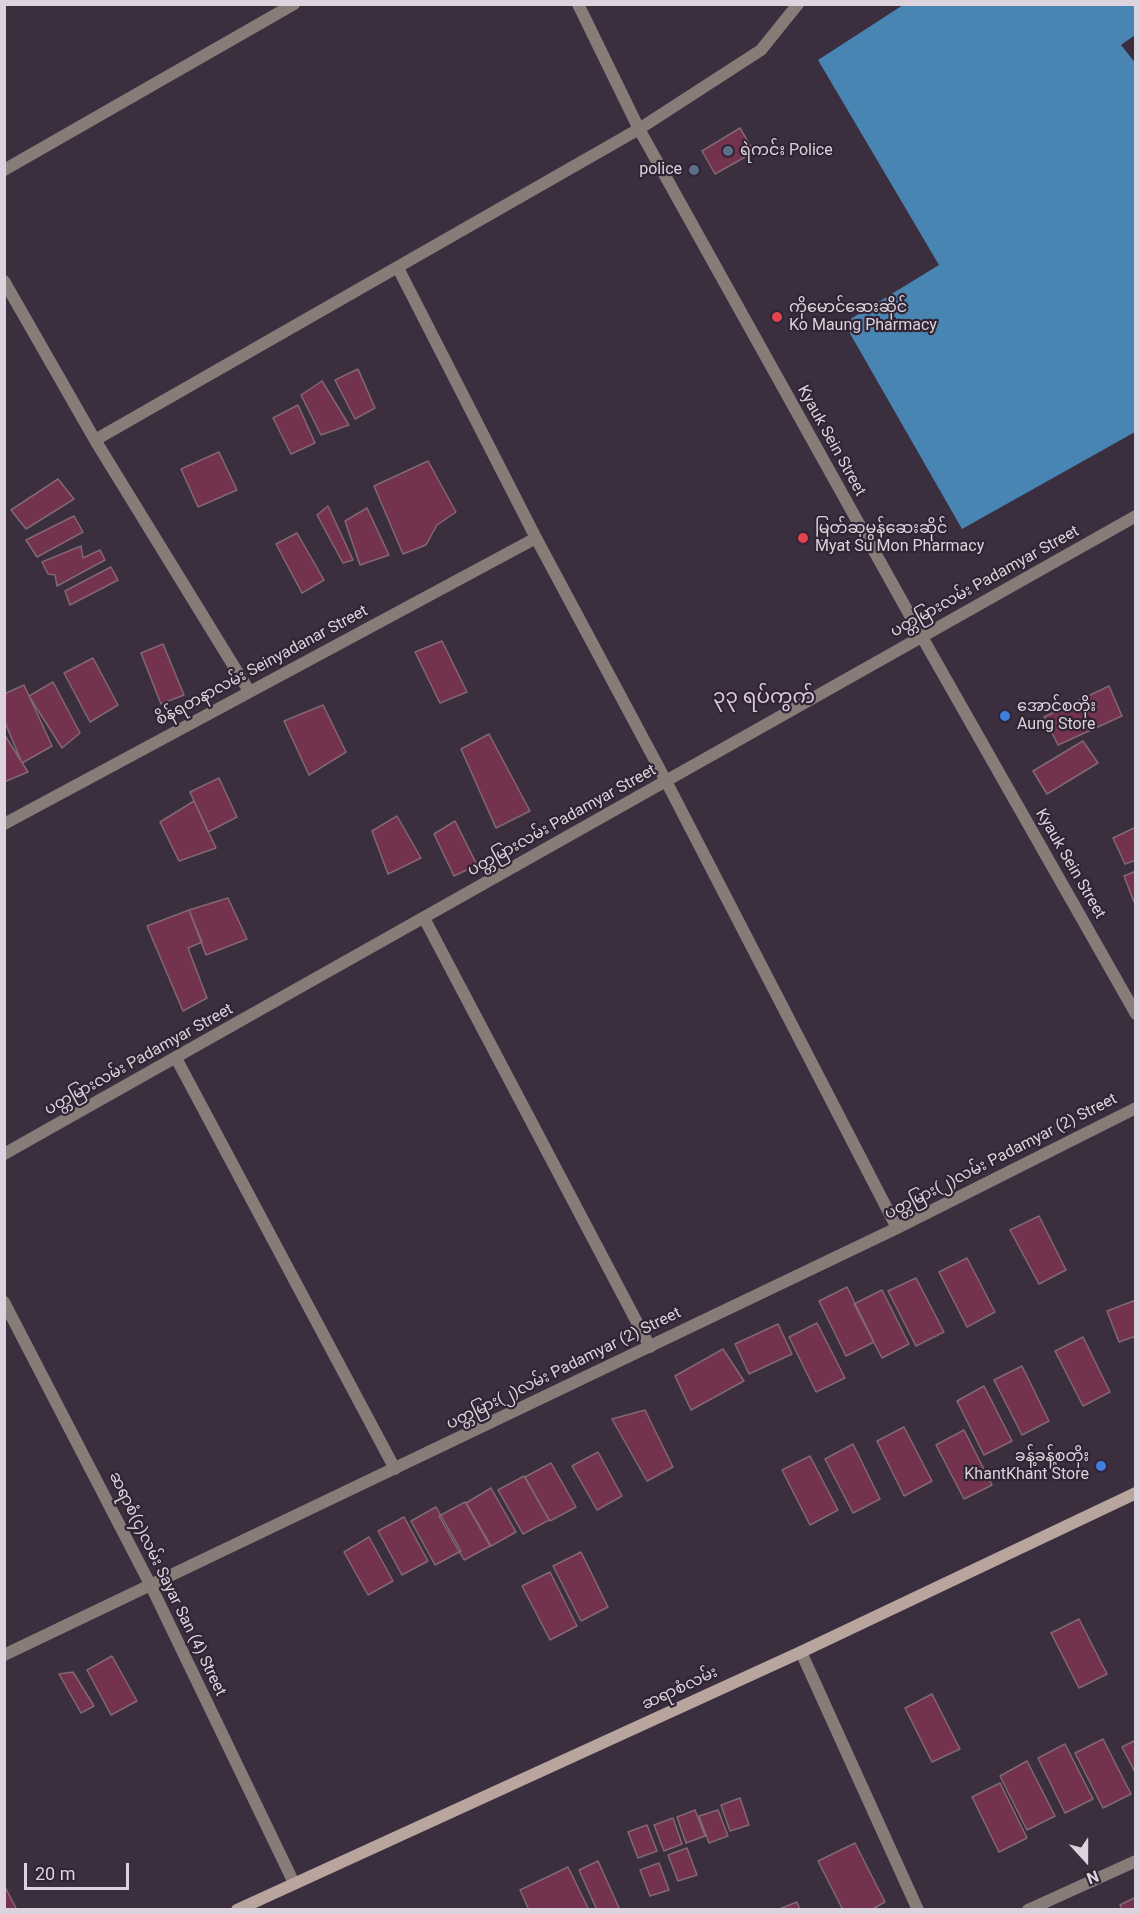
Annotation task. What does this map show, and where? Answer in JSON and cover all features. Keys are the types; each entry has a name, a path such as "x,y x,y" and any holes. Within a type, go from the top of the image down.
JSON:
{"main road":[{"name":"ဆရာစံလမ်း","path":"237,1910 801,1652 1136,1494"}],"street":[{"path":"4,170 294,4"},
{"name":"Kyauk Sein Street","path":"578,4 639,129 1136,1014"},
{"path":"95,440 639,129 761,50 798,4"},
{"path":"398,268 536,538 666,781 897,1228"},
{"path":"4,281 95,440 249,691"},
{"name":"ပတ္တမြားလမ်း Padamyar Street","path":"4,1154 1136,516"},
{"name":"စိန်ရတနာလမ်း Seinyadanar Street","path":"4,824 536,538"},
{"path":"424,918 650,1347"},
{"path":"176,1058 395,1469"},
{"name":"ပတ္တမြား(၂)လမ်း Padamyar (2) Street","path":"4,1655 897,1228 1136,1108"},
{"name":"ဆရာစံ(၄)လမ်း Sayar San (4) Street","path":"4,1302 152,1586 294,1883"},
{"path":"801,1652 918,1910"},
{"path":"1028,1910 1136,1861"}],"water":[{"path":"903,5 1135,5 1135,35 1121,45 1136,64 1135,432 962,529 844,323 939,265 818,60"}],"building":[{"name":"ရဲကင်း Police","path":"740,128 754,152 715,174 702,151"},
{"path":"358,369 375,408 355,419 335,380"},
{"path":"322,381 349,425 321,435 301,395"},
{"path":"298,405 315,443 291,454 273,418"},
{"path":"219,452 237,490 198,507 181,469"},
{"path":"428,461 456,512 437,525 426,545 403,554 374,486"},
{"path":"58,479 74,499 26,529 11,510"},
{"path":"328,506 353,560 343,563 317,515"},
{"path":"367,508 389,555 360,565 345,521"},
{"path":"74,516 83,532 37,557 26,540"},
{"path":"297,533 324,580 302,593 276,544"},
{"path":"81,546 83,558 100,550 105,560 57,586 55,575 48,574 42,562"},
{"path":"111,567 118,580 70,605 65,591"},
{"path":"442,641 467,692 440,703 415,652"},
{"path":"163,644 184,695 161,704 141,653"},
{"path":"93,658 118,705 90,722 64,673"},
{"path":"53,682 80,733 62,748 29,696"},
{"path":"24,685 52,746 22,763 4,720 4,694"},
{"path":"1109,686 1122,716 1058,745 1044,717"},
{"path":"323,705 346,752 309,775 284,721"},
{"path":"4,734 28,772 4,782"},
{"path":"489,734 530,811 496,828 461,749"},
{"path":"1083,741 1098,763 1047,794 1033,771"},
{"path":"219,778 237,817 208,832 190,792"},
{"path":"194,801 216,848 179,861 160,822"},
{"path":"397,816 421,858 388,874 372,831"},
{"path":"455,821 477,865 454,876 434,834"},
{"path":"1136,827 1136,860 1125,864 1113,838"},
{"path":"1136,871 1136,902 1134,902 1124,876"},
{"path":"228,898 247,939 206,955 189,910"},
{"path":"189,910 202,942 188,948 207,998 183,1011 147,926"},
{"path":"1039,1216 1066,1270 1039,1284 1010,1230"},
{"path":"967,1258 995,1312 967,1327 939,1272"},
{"path":"916,1278 944,1332 916,1346 888,1291"},
{"path":"847,1287 874,1342 846,1356 819,1301"},
{"path":"882,1290 909,1344 882,1358 854,1304"},
{"path":"1136,1300 1136,1336 1119,1342 1107,1311"},
{"path":"817,1323 845,1378 816,1392 789,1337"},
{"path":"778,1324 792,1354 749,1374 735,1344"},
{"path":"1083,1337 1110,1392 1083,1406 1055,1351"},
{"path":"723,1349 744,1381 691,1410 675,1376"},
{"path":"1022,1366 1049,1421 1022,1435 994,1380"},
{"path":"984,1386 1012,1441 984,1455 957,1401"},
{"path":"645,1410 673,1467 647,1481 612,1419"},
{"path":"904,1427 932,1481 904,1496 877,1441"},
{"path":"964,1430 992,1485 964,1499 936,1445"},
{"path":"853,1444 880,1499 853,1513 825,1459"},
{"path":"598,1452 622,1496 597,1510 572,1466"},
{"path":"810,1456 838,1510 810,1525 782,1470"},
{"path":"551,1463 576,1507 550,1521 525,1477"},
{"path":"524,1476 549,1520 523,1534 498,1490"},
{"path":"491,1488 516,1532 491,1546 466,1503"},
{"path":"465,1502 490,1546 464,1560 439,1516"},
{"path":"436,1507 461,1551 435,1565 411,1521"},
{"path":"404,1517 428,1561 402,1575 378,1531"},
{"path":"369,1537 393,1581 368,1595 344,1552"},
{"path":"581,1552 608,1607 581,1621 553,1566"},
{"path":"550,1572 577,1626 550,1640 522,1586"},
{"path":"1079,1619 1107,1674 1079,1688 1051,1633"},
{"path":"112,1656 137,1701 111,1715 87,1670"},
{"path":"73,1672 94,1706 81,1713 59,1674"},
{"path":"932,1694 960,1749 932,1762 905,1708"},
{"path":"1103,1739 1131,1794 1103,1808 1075,1753"},
{"path":"1136,1740 1136,1774 1122,1747"},
{"path":"1065,1744 1093,1799 1065,1813 1038,1758"},
{"path":"1027,1761 1055,1816 1027,1830 1000,1776"},
{"path":"1000,1783 1027,1838 999,1852 972,1797"},
{"path":"740,1798 749,1825 730,1831 721,1805"},
{"path":"695,1810 705,1836 686,1843 677,1817"},
{"path":"718,1810 728,1836 709,1843 699,1816"},
{"path":"673,1818 682,1844 664,1851 654,1825"},
{"path":"647,1825 657,1851 638,1858 628,1832"},
{"path":"855,1843 885,1902 871,1910 843,1910 818,1861"},
{"path":"687,1848 697,1875 678,1881 668,1855"},
{"path":"598,1861 620,1910 597,1910 579,1870"},
{"path":"659,1863 669,1890 650,1896 640,1870"},
{"path":"568,1867 589,1910 529,1910 520,1890"},
{"path":"4,1885 17,1910 4,1910"},
{"path":"1136,1897 1136,1910 1122,1910 1120,1905"},
{"path":"797,1902 800,1910 777,1910"}],"place":[{"name":"ရဲကင်း Police","path":"728,151"},
{"name":"police","path":"694,170"},
{"name":"ကိုမောင်ဆေးဆိုင် Ko Maung Pharmacy","path":"777,317"},
{"name":"မြတ်ဆုမွန်ဆေးဆိုင် Myat Su Mon Pharmacy","path":"803,538"},
{"name":"အောင်စတိုး Aung Store","path":"1005,716"},
{"name":"ခန့်ခန့်စတိုး KhantKhant Store","path":"1101,1466"}],"district":[{"name":"၃၃ ရပ်ကွက်","path":"764,698"}]}
